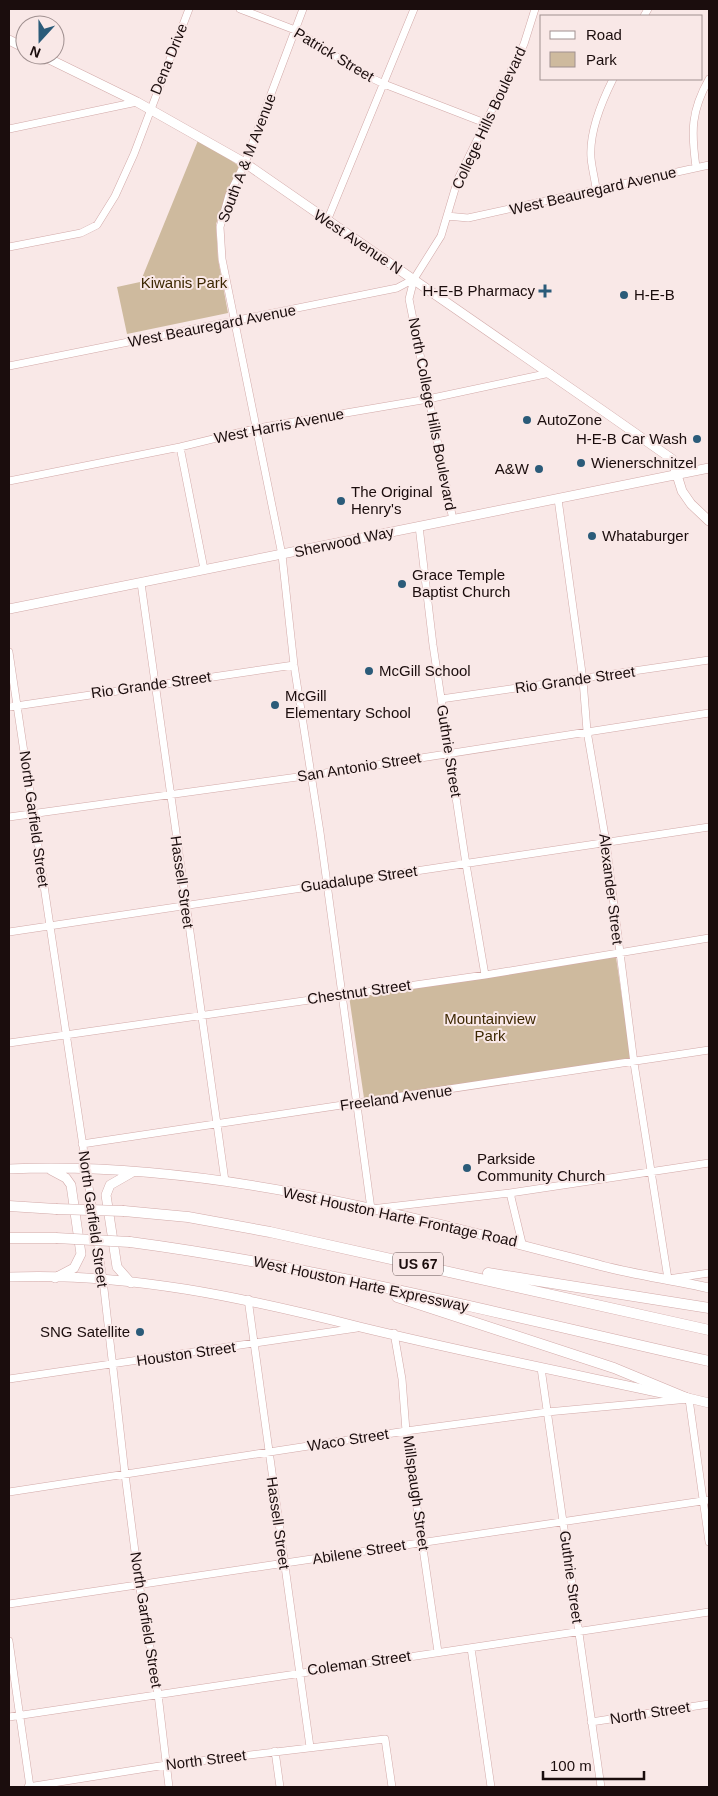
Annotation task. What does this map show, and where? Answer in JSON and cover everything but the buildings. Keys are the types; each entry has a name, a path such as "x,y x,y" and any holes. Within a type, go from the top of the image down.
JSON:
{"highway":[{"name":"West Houston Harte Expressway","path":"9,1206 124,1211 188,1217 374,1254 709,1330"},
{"name":"West Houston Harte Expressway","path":"9,1238 56,1238 130,1242 223,1254 346,1279 709,1361"},
{"path":"374,1254 572,1288 709,1308"},
{"path":"346,1279 614,1368 689,1399"}],"main road":[{"name":"West Avenue N","path":"61,65 137,102 245,163 672,459 682,491 691,504 709,521"},
{"name":"Sherwood Way","path":"9,609 709,468"},
{"path":"9,1169 45,1167 86,1169"},
{"path":"45,1167 66,1178 71,1185 80,1254 74,1268 55,1278"},
{"name":"West Houston Harte Frontage Road","path":"86,1169 225,1181 371,1209 522,1243 604,1266 709,1288"},
{"path":"131,1283 117,1267 106,1195 110,1185 134,1172"},
{"path":"9,1277 103,1280 184,1288 248,1299 541,1368 709,1403"}],"street":[{"name":"Dena Drive","path":"9,248 81,233 97,225 116,196 134,154 149,109 189,9"},
{"name":"Patrick Street","path":"240,9 295,30 363,74 384,84 485,123"},
{"name":"South A & M Avenue","path":"282,555 258,428 222,258 220,227 229,195 245,163 303,9"},
{"path":"327,221 414,9"},
{"name":"College Hills Boulevard","path":"414,279 441,236 458,179 524,44 535,9"},
{"path":"696,168 692,140 693,121 699,98 709,79"},
{"path":"596,189 591,156 592,147 604,98 613,80"},
{"path":"9,128 137,102"},
{"name":"West Beauregard Avenue","path":"447,216 468,218 709,165"},
{"name":"West Beauregard Avenue","path":"9,366 397,288 414,279"},
{"name":"North College Hills Boulevard","path":"414,279 409,299 452,520"},
{"name":"West Harris Avenue","path":"9,481 180,447 258,428 550,374"},
{"path":"180,447 204,569"},
{"name":"Alexander Street","path":"558,499 583,680 587,731 606,842 634,1063 668,1279"},
{"name":"Guthrie Street","path":"419,526 441,699 485,975"},
{"path":"282,555 294,665 312,775 343,994 371,1209 510,1193 709,1163"},
{"name":"Hassell Street","path":"142,582 185,905 225,1181"},
{"name":"North Garfield Street","path":"9,652 103,1280 139,1583 158,1694 169,1787"},
{"name":"Rio Grande Street","path":"441,699 583,680 709,660"},
{"name":"Rio Grande Street","path":"9,707 294,665"},
{"name":"San Antonio Street","path":"9,817 312,775 709,713"},
{"name":"Guadalupe Street","path":"9,932 709,827"},
{"name":"Chestnut Street","path":"9,1043 485,975 709,938"},
{"name":"Freeland Avenue","path":"82,1144 634,1063 709,1050"},
{"path":"510,1193 522,1243"},
{"path":"668,1279 709,1273"},
{"name":"Hassell Street","path":"248,1299 283,1564 310,1747"},
{"name":"Houston Street","path":"9,1379 362,1327"},
{"name":"Millspaugh Street","path":"394,1333 402,1379 406,1431 438,1652"},
{"name":"Guthrie Street","path":"541,1368 601,1787"},
{"path":"689,1399 706,1501 709,1542"},
{"name":"Waco Street","path":"9,1492 406,1431 547,1412 689,1399"},
{"name":"Abilene Street","path":"9,1604 139,1583 283,1564 706,1501"},
{"name":"Coleman Street","path":"9,1717 298,1672 709,1612"},
{"path":"9,1641 29,1787"},
{"path":"472,1648 491,1787"},
{"name":"North Street","path":"591,1722 709,1704"},
{"name":"North Street","path":"29,1787 166,1765 385,1739 392,1787"},
{"path":"275,1751 280,1787"}],"green space":[{"name":"Kiwanis Park","path":"199,138 239,166 216,224 218,259 228,313 127,334 117,287 140,282"},
{"name":"Mountainview Park","path":"616,957 631,1059 364,1098 349,996"}],"place":[{"name":"H-E-B Pharmacy","path":"545,291"},
{"name":"H-E-B","path":"624,295"},
{"name":"AutoZone","path":"527,420"},
{"name":"H-E-B Car Wash","path":"697,439"},
{"name":"Wienerschnitzel","path":"581,463"},
{"name":"A&W","path":"539,469"},
{"name":"The Original Henry's","path":"341,501"},
{"name":"Whataburger","path":"592,536"},
{"name":"Grace Temple Baptist Church","path":"402,584"},
{"name":"McGill School","path":"369,671"},
{"name":"McGill Elementary School","path":"275,705"},
{"name":"Parkside Community Church","path":"467,1168"},
{"name":"SNG Satellite","path":"140,1332"}]}
